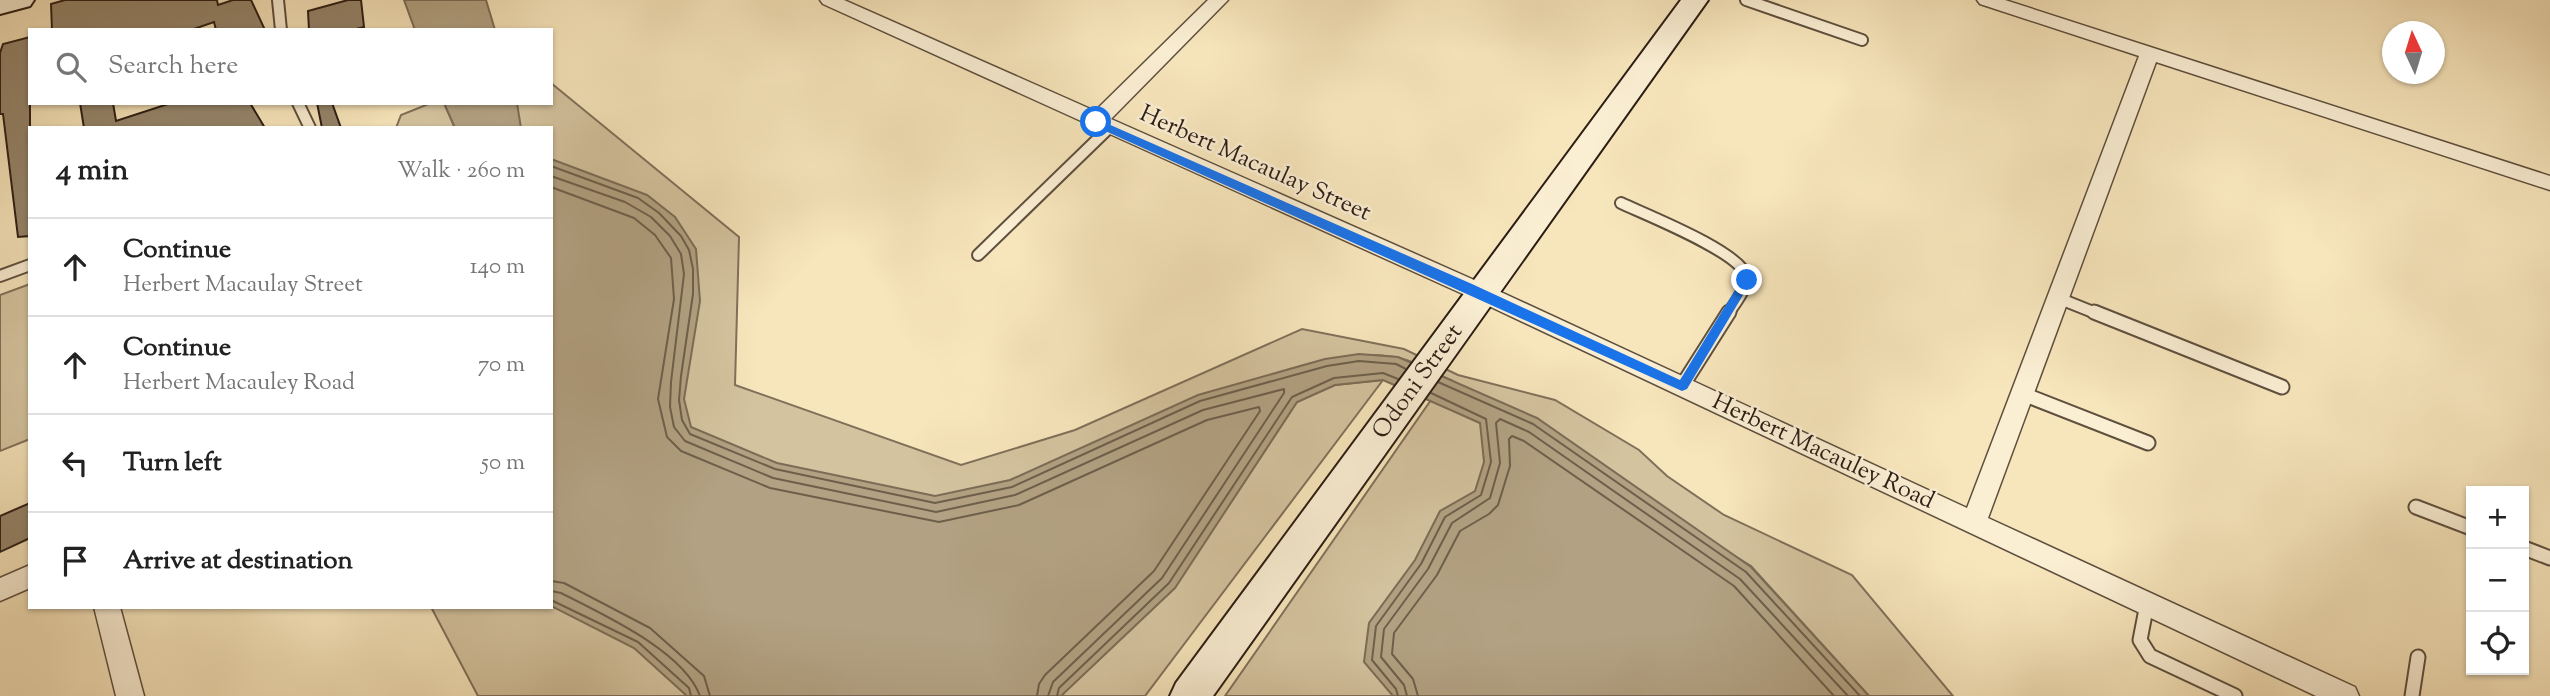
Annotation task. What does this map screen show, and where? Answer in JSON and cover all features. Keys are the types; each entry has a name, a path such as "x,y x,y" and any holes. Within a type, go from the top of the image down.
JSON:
{"street":[{"path":"0,6 21,0"},
{"name":"Herbert Macaulay Street","path":"829,0 1102,125 1475,290"},
{"path":"1102,125 1219,0"},
{"name":"Odoni Street","path":"1190,696 1436,358 1475,290 1695,0"},
{"path":"1986,0 2550,183"},
{"path":"1974,523 2150,52"},
{"name":"Herbert Macauley Road","path":"1475,290 2345,696"},
{"path":"0,590 28,577"},
{"path":"108,609 130,696"}],"lane":[{"path":"278,0 281,28"},
{"path":"1746,0 1862,40"},
{"path":"299,105 309,126"},
{"path":"978,255 1102,125"},
{"path":"1621,203 1727,256 1744,271 1747,280 1682,386"},
{"path":"0,276 28,266"},
{"path":"2058,298 2282,387"},
{"path":"2022,394 2148,443"},
{"path":"2416,506 2466,526"},
{"path":"2527,549 2550,558"},
{"path":"2147,604 2140,640 2150,656 2235,696"},
{"path":"2412,696 2418,657"}],"shaded area":[{"path":"553,85 739,237 735,385 961,465 1075,430 1302,329 1404,349 1458,375 1555,400 1639,450 1667,476 1724,515 1852,575 1953,696 1869,696 1751,566 1451,380 1409,361 1381,355 1341,357 1287,370 821,620 553,300 553,126 516,126 514,105 553,105"},
{"path":"426,105 445,105 454,126 397,126 401,115"},
{"path":"28,285 28,440 0,451 0,295"},
{"path":"1383,380 1145,696 478,696 432,609 553,609 553,483 565,506 1227,508 1297,402 1335,385"},
{"path":"1431,400 1480,423 1780,696 1225,696"}],"water":[{"path":"404,0 486,0 494,28 414,28"},
{"path":"445,105 517,105 521,126 454,126"},
{"path":"553,160 647,195 675,217 696,249 700,301 684,399 691,427 777,463 935,496 1010,480 1198,395 1325,359 1359,354 1398,357 1537,418 1751,567 1869,696 1393,696 1364,662 1369,623 1415,560 1440,511 1475,491 1484,462 1480,423 1383,380 1335,385 1297,402 1175,588 1061,696 687,696 634,648 553,607"}],"building":[{"path":"65,0 217,0 218,5 233,0 251,0 264,28 216,28 214,22 197,28 52,28 51,4"},
{"path":"348,0 361,0 364,27 309,28 308,11"},
{"path":"28,38 28,236 18,237 3,114 0,114 0,53 3,44"},
{"path":"80,105 113,105 116,121 165,105 251,105 264,126 84,126"},
{"path":"317,105 333,105 340,126 322,126"},
{"path":"28,504 28,539 0,552 0,516"}],"route":[{"path":"1096,122 1468,287 1682,386 1747,280"}]}
